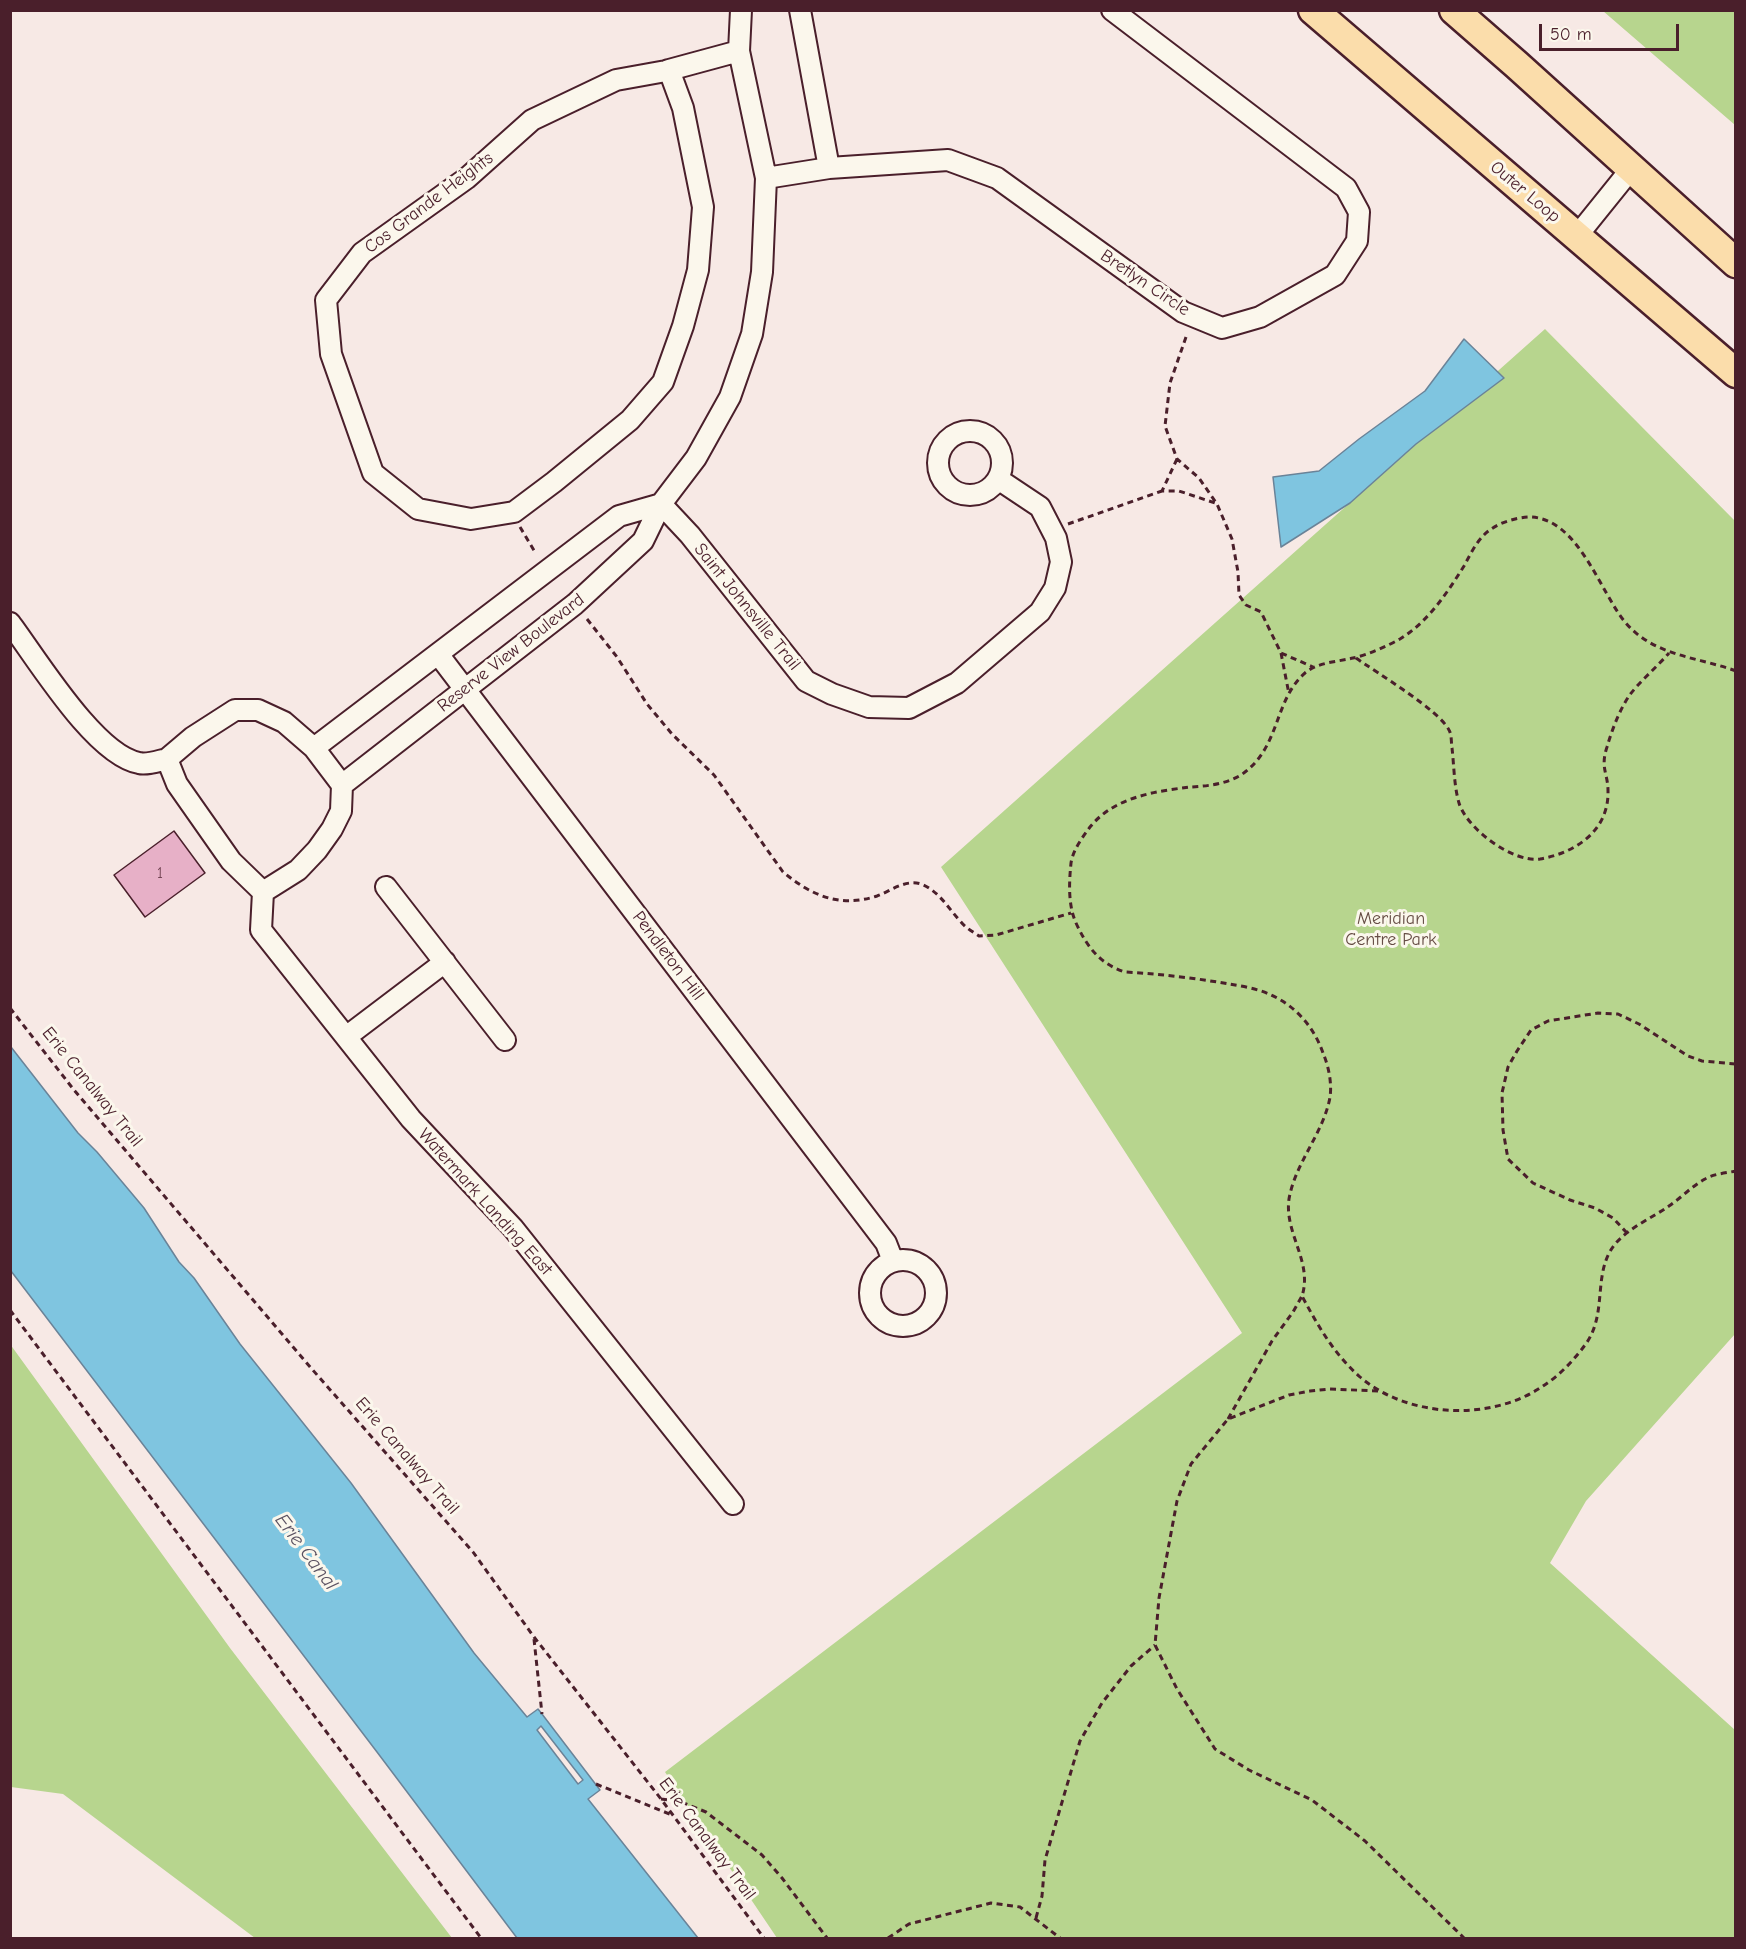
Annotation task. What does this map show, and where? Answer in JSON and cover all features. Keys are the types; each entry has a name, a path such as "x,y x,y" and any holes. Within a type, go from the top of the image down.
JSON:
{"highway":[{"name":"Outer Loop","path":"1313,10 1736,373"},
{"path":"1454,10 1736,263"},
{"path":"1465,10 1517,65"}],"street":[{"name":"Reserve View Boulevard","path":"342,785 575,604 643,541 662,504 696,458 730,397 752,334 762,272 766,178 739,51 741,10"},
{"path":"800,10 830,168"},
{"name":"Bretlyn Circle","path":"766,178 830,168 948,160 998,178 1182,312 1222,328 1260,317 1335,275 1357,241 1359,212 1346,188 1112,10"},
{"name":"Cos Grande Heights","path":"669,70 683,108 703,207 698,270 663,382 630,420 514,512 471,519 418,509 373,473 331,354 326,300 362,253 467,178 532,120 616,80 669,70 739,51"},
{"path":"1577,236 1631,169"},
{"name":"Saint Johnsville Trail","path":"662,504 690,535 806,681 869,707 909,708 957,683 1040,612 1054,588 1061,562 1052,530 1040,507 998,479"},
{"path":"314,748 620,516 662,504"},
{"path":"10,623 84,725 118,755 141,764 166,759 193,736 235,710 258,710 284,722 314,748 342,785 341,811 322,843 297,870 263,892 231,861 177,783 166,759"},
{"name":"Pendleton Hill","path":"438,654 886,1243 893,1261"},
{"path":"387,887 505,1040"},
{"name":"Watermark Landing East","path":"263,892 261,930 411,1119 513,1227 733,1504"},
{"path":"346,1037 445,962"}],"path":[{"path":"1186,337 1170,382 1165,426 1177,459 1199,478 1217,504 1232,539 1238,572 1239,595 1246,604 1261,612 1281,653 1289,694"},
{"path":"1162,491 1177,459"},
{"path":"1052,530 1162,491 1179,491 1217,504"},
{"path":"1464,1938 1365,1841 1312,1800 1249,1770 1215,1749 1177,1689 1155,1645 1159,1598 1177,1501 1191,1464 1228,1419 1272,1341 1302,1296 1305,1273 1289,1219 1289,1202 1295,1178 1316,1136 1330,1100 1330,1079 1318,1039 1306,1021 1293,1008 1269,993 1206,980 1125,972 1101,960 1090,948 1071,913 1069,887 1072,857 1094,822 1118,805 1160,791 1215,785 1238,777 1256,764 1272,739 1289,694 1306,672 1319,665 1356,658 1399,639 1421,622 1449,589 1482,536 1508,520 1531,517 1549,522 1567,534 1587,559 1625,623 1645,639 1670,653 1736,671"},
{"path":"517,522 535,552"},
{"path":"585,618 617,657 647,704 672,734 714,775 783,872 795,882 829,899 852,901 877,896 908,882 919,884 929,888 947,904 962,923 979,936 1006,932 1071,913"},
{"path":"1281,653 1314,668"},
{"path":"1356,658 1440,717 1450,732 1459,804 1472,824 1489,840 1508,852 1530,860 1557,856 1578,847 1594,832 1604,813 1608,792 1603,770 1606,748 1619,716 1629,696 1670,653"},
{"name":"Erie Canalway Trail","path":"10,1008 74,1090 311,1368 473,1552 534,1637 674,1816 764,1938"},
{"path":"1627,1233 1614,1218 1533,1184 1508,1159 1503,1130 1502,1093 1508,1067 1517,1051 1531,1030 1548,1021 1598,1013 1618,1014 1639,1024 1695,1059 1736,1064"},
{"path":"1302,1296 1324,1336 1352,1369 1380,1391 1425,1408 1453,1411 1478,1410 1518,1399 1556,1378 1586,1345 1599,1314 1602,1271 1607,1256 1617,1242 1706,1178 1736,1172"},
{"path":"10,1310 481,1938"},
{"path":"1228,1419 1289,1395 1310,1391 1330,1389 1380,1391"},
{"path":"534,1637 542,1714"},
{"path":"1036,1918 1042,1896 1045,1860 1080,1741 1102,1702 1131,1666 1155,1645"},
{"path":"596,1784 674,1816"},
{"path":"661,1799 679,1801 706,1812 762,1855 827,1938"},
{"path":"888,1938 909,1924 991,1903 1020,1907 1060,1938"}],"green space":[{"path":"1603,11 1735,11 1735,125"},
{"name":"Meridian Centre Park","path":"1545,329 1735,521 1735,1334 1586,1501 1550,1563 1735,1730 1735,1938 777,1938 665,1772 1242,1333 941,867"},
{"path":"10,1344 230,1648 452,1938 255,1938 63,1794 11,1787"}],"water":[{"path":"1464,339 1504,378 1416,444 1350,503 1281,547 1273,477 1319,471 1425,391"},
{"name":"Erie Canal","path":"11,1047 78,1133 144,1208 179,1262 194,1278 240,1344 351,1483 474,1653 527,1717 538,1709 542,1714 600,1790 588,1799 698,1938 517,1938 11,1271","holes":["541,1726 583,1780 578,1784 537,1730"]}],"building":[{"path":"174,831 205,873 145,917 114,875"}]}
